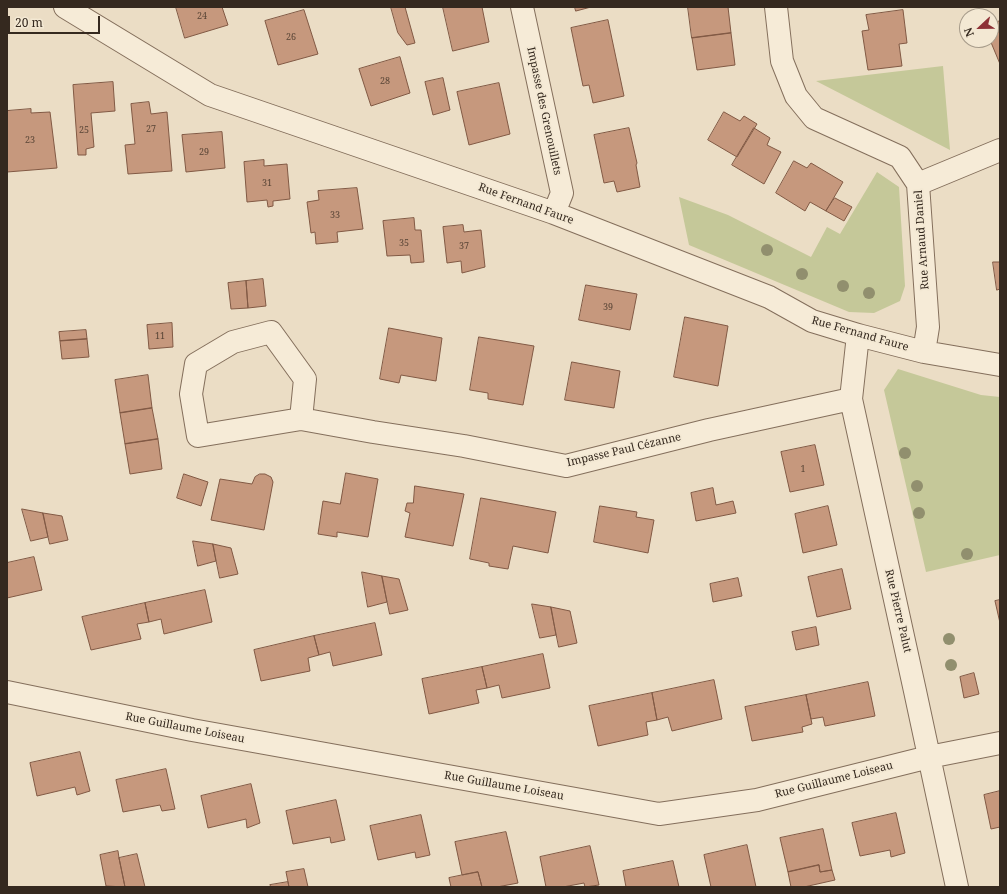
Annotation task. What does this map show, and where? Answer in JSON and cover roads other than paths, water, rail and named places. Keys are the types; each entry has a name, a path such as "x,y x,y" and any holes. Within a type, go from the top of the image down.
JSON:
{"street":[{"name":"Rue Fernand Faure","path":"65,7 210,95 554,213 769,297 812,321 858,335 924,352 1000,365"},
{"name":"Impasse des Grenouillets","path":"522,7 562,193 554,213"},
{"name":"Rue Arnaud Daniel","path":"776,7 782,61 796,96 814,118 900,157 918,184 928,327 924,352"},
{"path":"918,184 1000,150"},
{"name":"Impasse Paul Cézanne","path":"301,419 305,379 271,332 233,342 196,364 191,394 198,436 301,419 464,446 566,466 708,430 851,399"},
{"name":"Rue Pierre Palut","path":"858,335 851,399 957,887"},
{"name":"Rue Guillaume Loiseau","path":"7,692 192,730 659,814 757,800 929,757 1000,743"}]}
